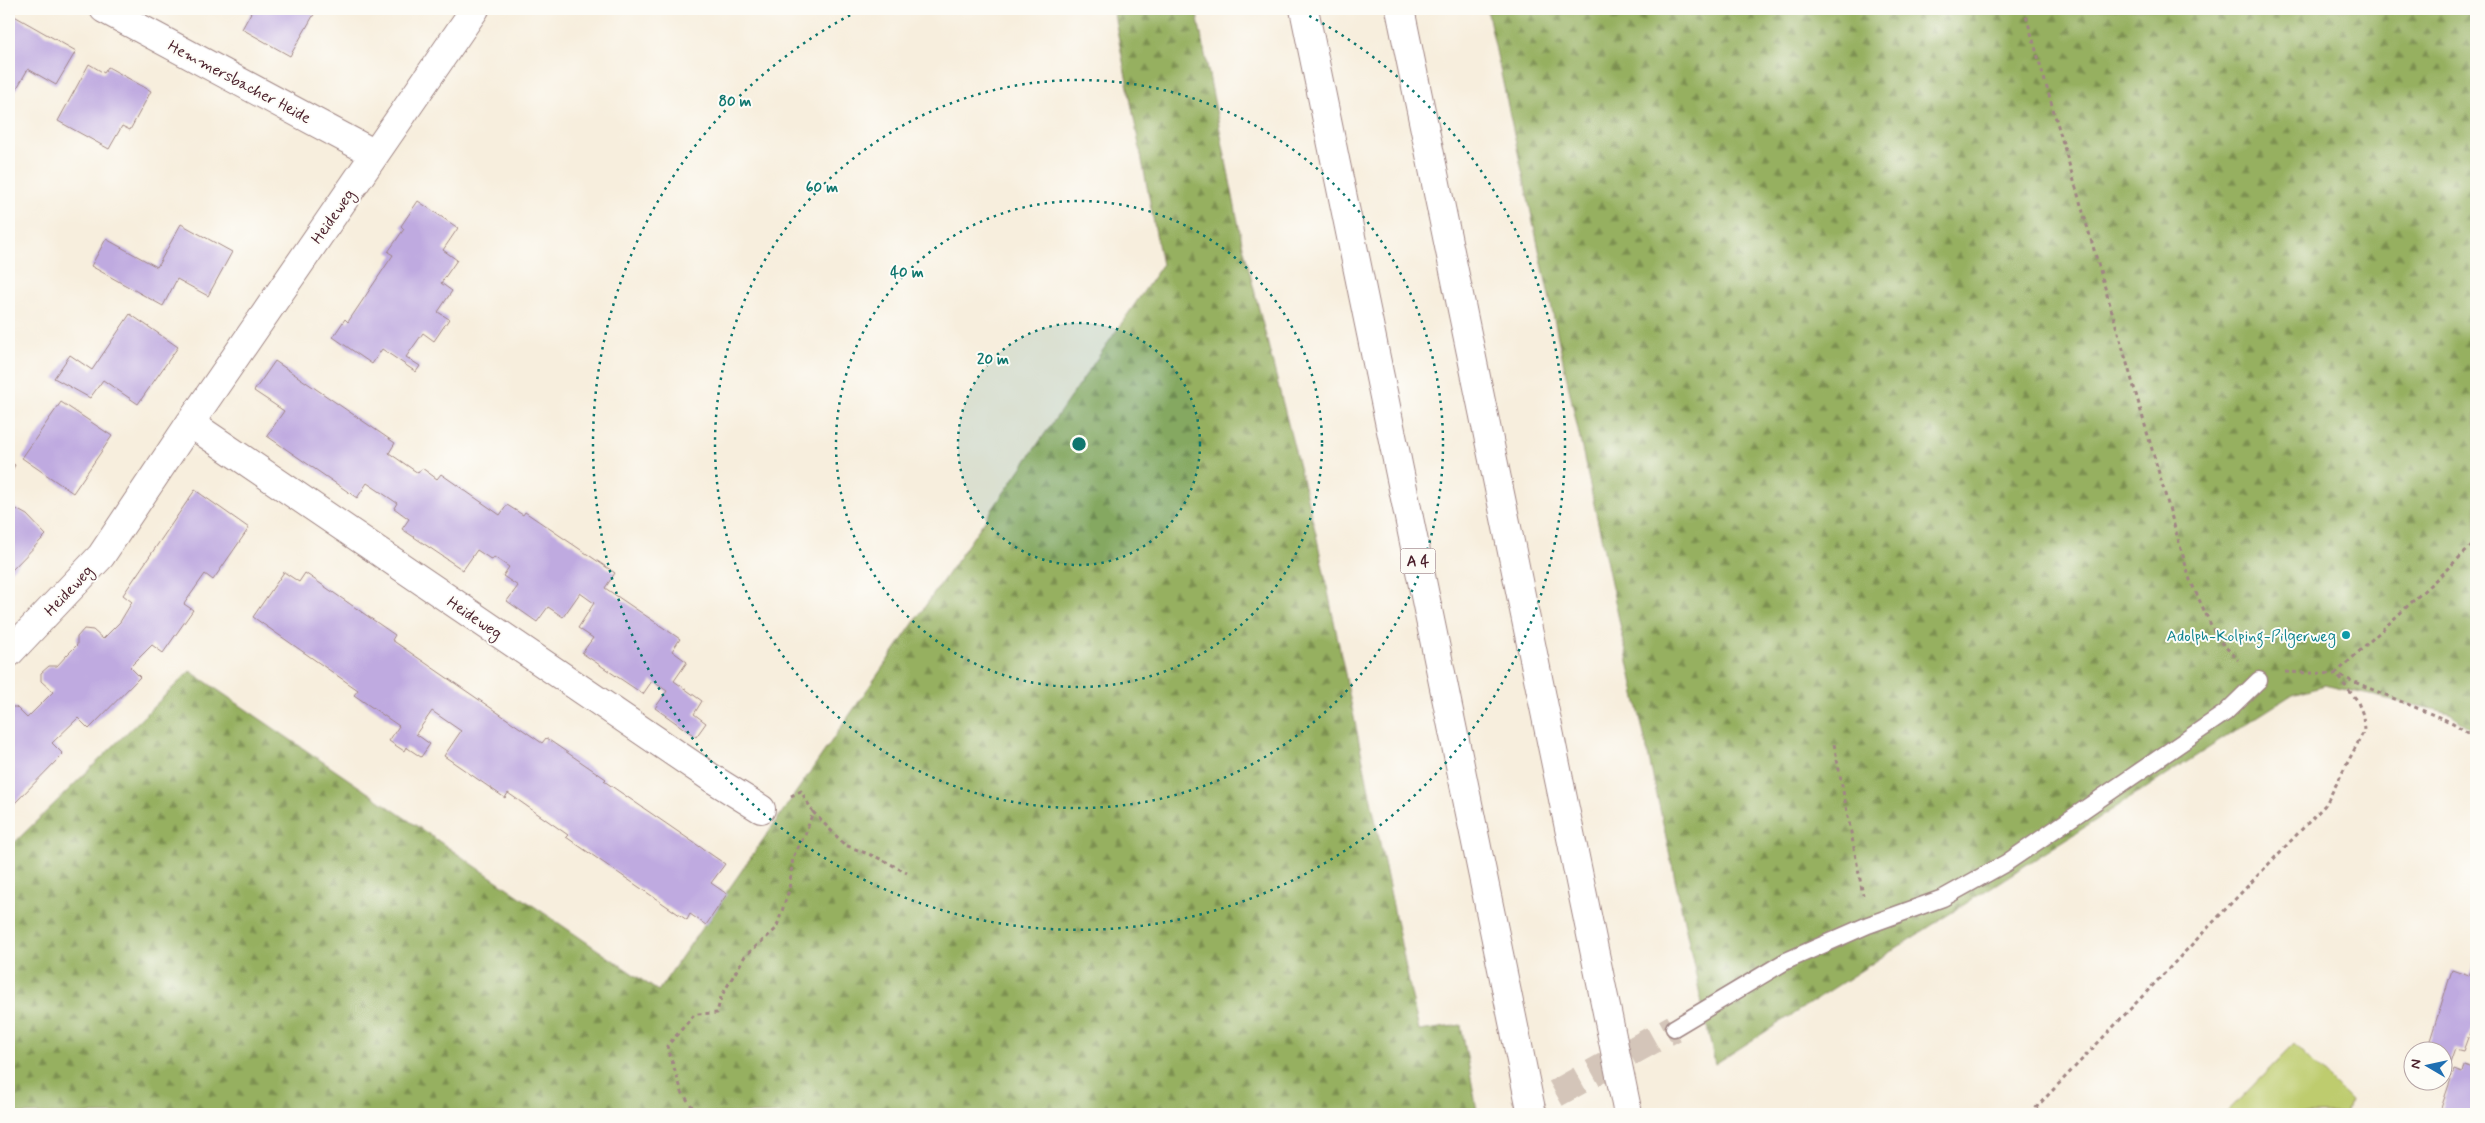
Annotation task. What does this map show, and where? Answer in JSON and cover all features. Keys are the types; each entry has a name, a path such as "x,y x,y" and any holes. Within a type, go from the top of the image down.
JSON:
{"main road":[{"name":"Hemmersbacher Heide","path":"104,9 375,154"},
{"name":"Heideweg","path":"9,653 101,556 190,423 475,9"},
{"name":"A 4","path":"1304,9 1532,1114"},
{"path":"1400,9 1628,1114"},
{"name":"Heideweg","path":"190,423 705,774 761,810"}],"lane":[{"path":"1674,1028 1786,960 1868,925 1943,898 2006,863 2225,713 2259,680"}],"path":[{"path":"2024,9 2190,580 2217,638 2259,680 2288,671 2335,674 2444,720 2476,738"},
{"path":"2335,674 2476,542"},
{"path":"2030,1114 2326,804 2364,731 2363,715 2357,700 2335,674"},
{"path":"1834,744 1868,925"},
{"path":"761,810 801,791 813,812 845,845 881,859 907,873"},
{"path":"698,1114 682,1092 666,1046 695,1014 717,1013 721,997 745,956 776,929 789,890 793,857 805,835 813,812"}],"green space":[{"path":"1113,9 1196,9 1242,242 1316,534 1419,1031 1461,1025 1477,1110 1472,1114 9,1114 9,848 190,671 658,991 1162,265"},
{"path":"1487,9 2476,9 2476,734 2450,713 2325,685 2293,694 1715,1064"},
{"path":"2294,1044 2350,1100 2346,1114 2225,1114"}],"building":[{"path":"253,9 317,9 290,56 242,29"},
{"path":"9,13 76,51 56,85 28,69 9,102"},
{"path":"89,64 104,73 108,67 151,91 130,130 122,126 109,149 58,121"},
{"path":"418,201 458,228 443,250 457,260 441,283 452,291 438,312 449,319 434,341 423,333 406,357 420,366 416,372 382,349 372,364 333,337 345,319 348,322 393,255 388,252 404,229 401,226"},
{"path":"181,224 232,252 208,296 177,279 163,306 91,266 106,239 157,267"},
{"path":"130,314 178,347 138,404 103,380 90,398 54,378 70,355 92,370"},
{"path":"275,361 395,443 389,453 418,473 422,468 437,479 441,474 500,515 507,505 523,515 525,512 615,573 605,588 680,639 672,651 687,662 674,681 702,701 694,714 706,723 696,737 655,708 667,691 652,681 643,694 582,653 593,638 578,628 594,603 580,593 563,617 548,607 537,622 507,601 518,586 503,576 509,567 494,557 492,560 477,550 463,570 402,529 409,519 394,508 397,503 367,483 357,498 267,436 284,411 254,391"},
{"path":"61,402 112,436 73,493 22,458"},
{"path":"9,461 15,465 9,476"},
{"path":"195,490 249,528 213,580 205,574 184,604 193,610 163,653 152,645 130,667 140,677 89,729 78,718 52,743 63,754 12,806 9,802 9,707 16,707 27,718 53,692 41,681 41,673 49,666 57,666 77,645 77,637 84,629 93,630 103,639 120,622 132,602 123,595"},
{"path":"9,505 27,515 46,535 9,573"},
{"path":"284,572 299,582 305,573 395,635 392,640 542,743 546,738 606,779 604,781 725,864 711,883 727,894 706,925 690,914 687,920 566,837 568,835 508,793 505,798 444,756 461,731 432,711 416,734 430,744 421,757 406,747 404,751 389,741 399,726 354,695 358,690 253,617"},
{"path":"2476,957 2476,1016 2463,1051 2455,1049 2452,1058 2452,1040 2430,1040 2452,970 2469,976"},
{"path":"2464,1065 2476,1069 2476,1114 2439,1114 2447,1090 2452,1090 2454,1070 2462,1073"}],"tunnel":[{"path":"1519,1114 1674,1028"}],"place":[{"name":"Adolph-Kolping-Pilgerweg","path":"2346,635"}]}
